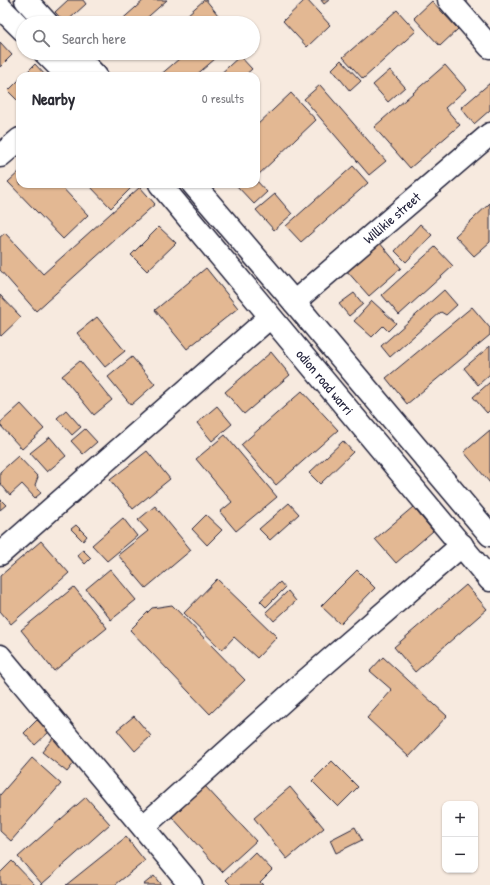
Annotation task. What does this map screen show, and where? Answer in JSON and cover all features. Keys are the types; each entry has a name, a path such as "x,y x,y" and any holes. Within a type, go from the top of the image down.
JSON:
{"street":[{"path":"26,0 41,16"},
{"path":"449,0 490,47"},
{"path":"0,7 16,23"},
{"path":"52,60 64,72"},
{"path":"81,60 92,72"},
{"name":"Willikie street","path":"294,302 490,134"},
{"path":"0,156 16,142"},
{"name":"odion road warri","path":"163,188 490,580"},
{"name":"odion road warri","path":"196,188 490,535"},
{"path":"0,554 270,317"},
{"path":"143,827 304,682 462,545"},
{"path":"0,656 191,885"}],"building":[{"path":"68,0 83,0 86,4 73,16 59,16 55,12"},
{"path":"144,0 167,0 149,16 126,16"},
{"path":"204,0 206,0 218,15 217,16 186,16"},
{"path":"305,0 307,0 330,25 307,47 283,21"},
{"path":"321,0 329,0 324,4"},
{"path":"432,1 458,29 440,46 414,18"},
{"path":"397,10 416,31 363,79 343,57"},
{"path":"0,42 12,55 0,67"},
{"path":"178,60 214,60 200,72 164,72"},
{"path":"236,60 244,60 252,69 249,72 222,72"},
{"path":"341,60 361,81 350,91 332,69"},
{"path":"35,64 42,72 27,72"},
{"path":"445,65 466,89 445,108 460,125 410,168 374,127"},
{"path":"390,70 405,87 388,102 373,85"},
{"path":"16,83 16,99 8,91"},
{"path":"490,83 490,110 474,124 461,108"},
{"path":"320,85 386,161 369,175 304,99"},
{"path":"291,93 316,120 260,173 260,122"},
{"path":"353,166 368,183 301,242 286,226"},
{"path":"16,175 16,188 63,188 88,215 63,239 8,182"},
{"path":"260,184 267,192 254,204 239,188 260,188"},
{"path":"92,188 131,188 111,208"},
{"path":"139,188 141,188 155,204 36,311 0,270 0,237 5,233 43,274"},
{"path":"275,194 292,214 274,230 256,210"},
{"path":"490,203 490,242 474,256 455,236"},
{"path":"420,224 432,235 406,262 395,251"},
{"path":"159,227 176,243 147,271 131,255"},
{"path":"379,242 401,268 369,296 346,270"},
{"path":"435,247 453,266 399,315 382,295"},
{"path":"206,268 238,308 187,349 155,310"},
{"path":"444,290 457,305 446,315 441,312 390,357 381,346"},
{"path":"354,293 363,304 349,316 339,304"},
{"path":"0,295 21,317 1,336 0,335"},
{"path":"372,301 396,323 388,331 383,326 372,337 354,321"},
{"path":"472,307 490,328 490,335 407,404 386,378"},
{"path":"97,317 125,351 105,367 77,333"},
{"path":"490,346 490,374 478,385 464,368"},
{"path":"271,352 290,375 244,414 225,392"},
{"path":"132,357 155,384 131,405 108,377"},
{"path":"80,361 112,400 94,415 62,376"},
{"path":"490,382 490,410 487,413 473,397"},
{"path":"302,391 338,430 276,485 241,445"},
{"path":"21,404 44,429 22,449 0,425 0,423"},
{"path":"217,406 232,424 212,441 197,423"},
{"path":"66,410 81,427 72,435 57,418"},
{"path":"85,429 97,442 83,454 71,441"},
{"path":"490,430 490,483 464,452"},
{"path":"225,435 277,497 236,531 220,512 232,502 196,459"},
{"path":"50,437 66,456 47,472 30,453"},
{"path":"343,441 353,452 320,484 309,473"},
{"path":"147,451 170,479 133,509 110,480"},
{"path":"18,456 38,477 35,485 41,493 35,498 22,484 10,495 0,483 0,472"},
{"path":"0,499 6,505 0,510"},
{"path":"289,503 299,514 270,540 259,529"},
{"path":"155,506 191,550 146,588 118,555 148,531 138,520"},
{"path":"413,507 433,531 396,563 375,539"},
{"path":"206,515 222,530 207,545 192,529"},
{"path":"123,518 137,536 107,561 92,545"},
{"path":"76,525 87,536 83,541 71,529"},
{"path":"41,541 69,573 11,624 0,611 0,576"},
{"path":"83,550 91,558 85,564 77,555"},
{"path":"110,569 136,600 111,620 86,589"},
{"path":"357,570 375,588 340,624 321,606"},
{"path":"217,579 277,637 257,658 234,637 222,650 184,613"},
{"path":"280,582 285,588 266,607 260,601"},
{"path":"466,585 487,609 415,672 394,647"},
{"path":"74,587 107,628 54,671 21,630"},
{"path":"288,591 296,601 274,621 266,612"},
{"path":"172,605 245,680 210,714 130,630 152,608"},
{"path":"383,657 447,716 409,757 367,718 392,690 370,671"},
{"path":"134,716 151,736 135,751 117,730"},
{"path":"37,720 49,732 35,745 24,733"},
{"path":"53,738 78,758 67,772 42,752"},
{"path":"32,758 61,784 11,841 0,831 0,795"},
{"path":"332,761 358,787 338,807 312,781"},
{"path":"205,786 256,841 222,872 172,817"},
{"path":"290,787 324,828 287,859 254,818"},
{"path":"86,797 110,824 42,884 18,857"},
{"path":"355,827 362,840 336,853 330,840"},
{"path":"126,837 145,861 115,885 66,885"},
{"path":"255,852 272,870 260,882 263,885 231,885 226,880"},
{"path":"12,861 35,885 0,885 0,873"},
{"path":"154,876 161,885 143,885"}]}
